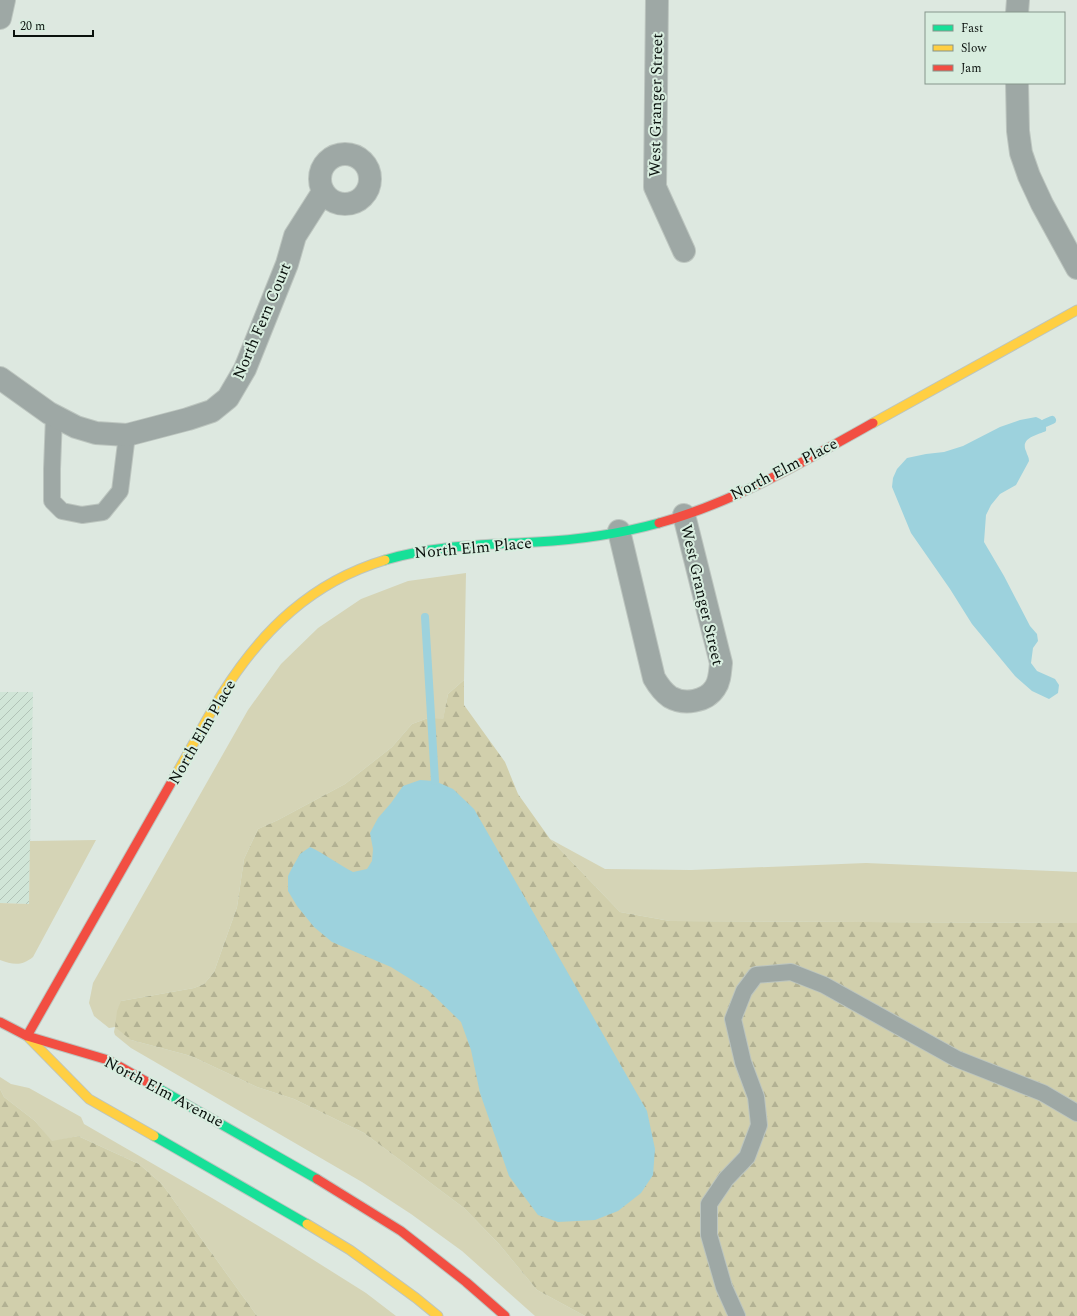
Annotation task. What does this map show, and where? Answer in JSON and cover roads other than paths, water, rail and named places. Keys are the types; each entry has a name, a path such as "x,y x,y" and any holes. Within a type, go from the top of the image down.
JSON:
{"street":[{"path":"0,18 4,0"},
{"name":"West Granger Street","path":"657,0 655,187 684,251"},
{"path":"1017,12 1018,0"},
{"path":"1017,84 1018,131 1021,153 1029,176 1042,204 1077,268"},
{"name":"North Fern Court","path":"0,378 54,416 76,427 96,433 127,435 188,420 212,411 228,398 245,369 287,264 295,236 323,192"},
{"name":"North Elm Place","path":"27,1036 222,694 244,662 266,635 292,610 318,590 341,577 371,565 410,553 448,547 549,541 596,536 684,515 738,494 799,464 1077,310"},
{"name":"West Granger Street","path":"619,531 654,678 662,690 670,696 684,701 696,700 710,693 716,687 721,664 684,515"},
{"path":"0,1022 27,1036 89,1100 283,1210 350,1250 416,1298 438,1316"},
{"name":"North Elm Avenue","path":"27,1036 108,1060 326,1184 401,1231 466,1282 505,1316"}],"lane":[{"path":"54,416 52,501 62,511 82,515 103,512 120,491 127,435"},
{"path":"737,1316 724,1287 709,1235 709,1204 726,1179 748,1157 759,1125 756,1096 743,1062 733,1019 744,991 756,975 791,972 824,986 957,1059 1043,1093 1077,1113"}],"water":[{"path":"1036,417 1044,422 1046,431 1030,438 1025,443 1029,461 1016,485 1000,494 991,505 986,515 984,542 1004,576 1030,626 1037,634 1038,641 1033,648 1031,663 1037,671 1055,679 1059,685 1058,693 1049,699 1032,691 1015,676 972,624 950,589 911,533 892,487 893,478 897,469 907,458 944,452 963,446 1000,427 1020,420"},
{"path":"420,780 435,781 453,789 474,809 647,1111 655,1149 653,1175 641,1193 618,1211 595,1220 558,1222 538,1215 509,1176 480,1093 471,1050 461,1022 428,990 391,967 332,942 314,927 297,906 288,891 288,876 292,868 300,854 310,847 353,872 367,869 372,861 373,849 370,833 378,818 403,786"}],"waterway":[{"path":"1045,423 1052,420"},
{"path":"425,617 435,781"}]}
